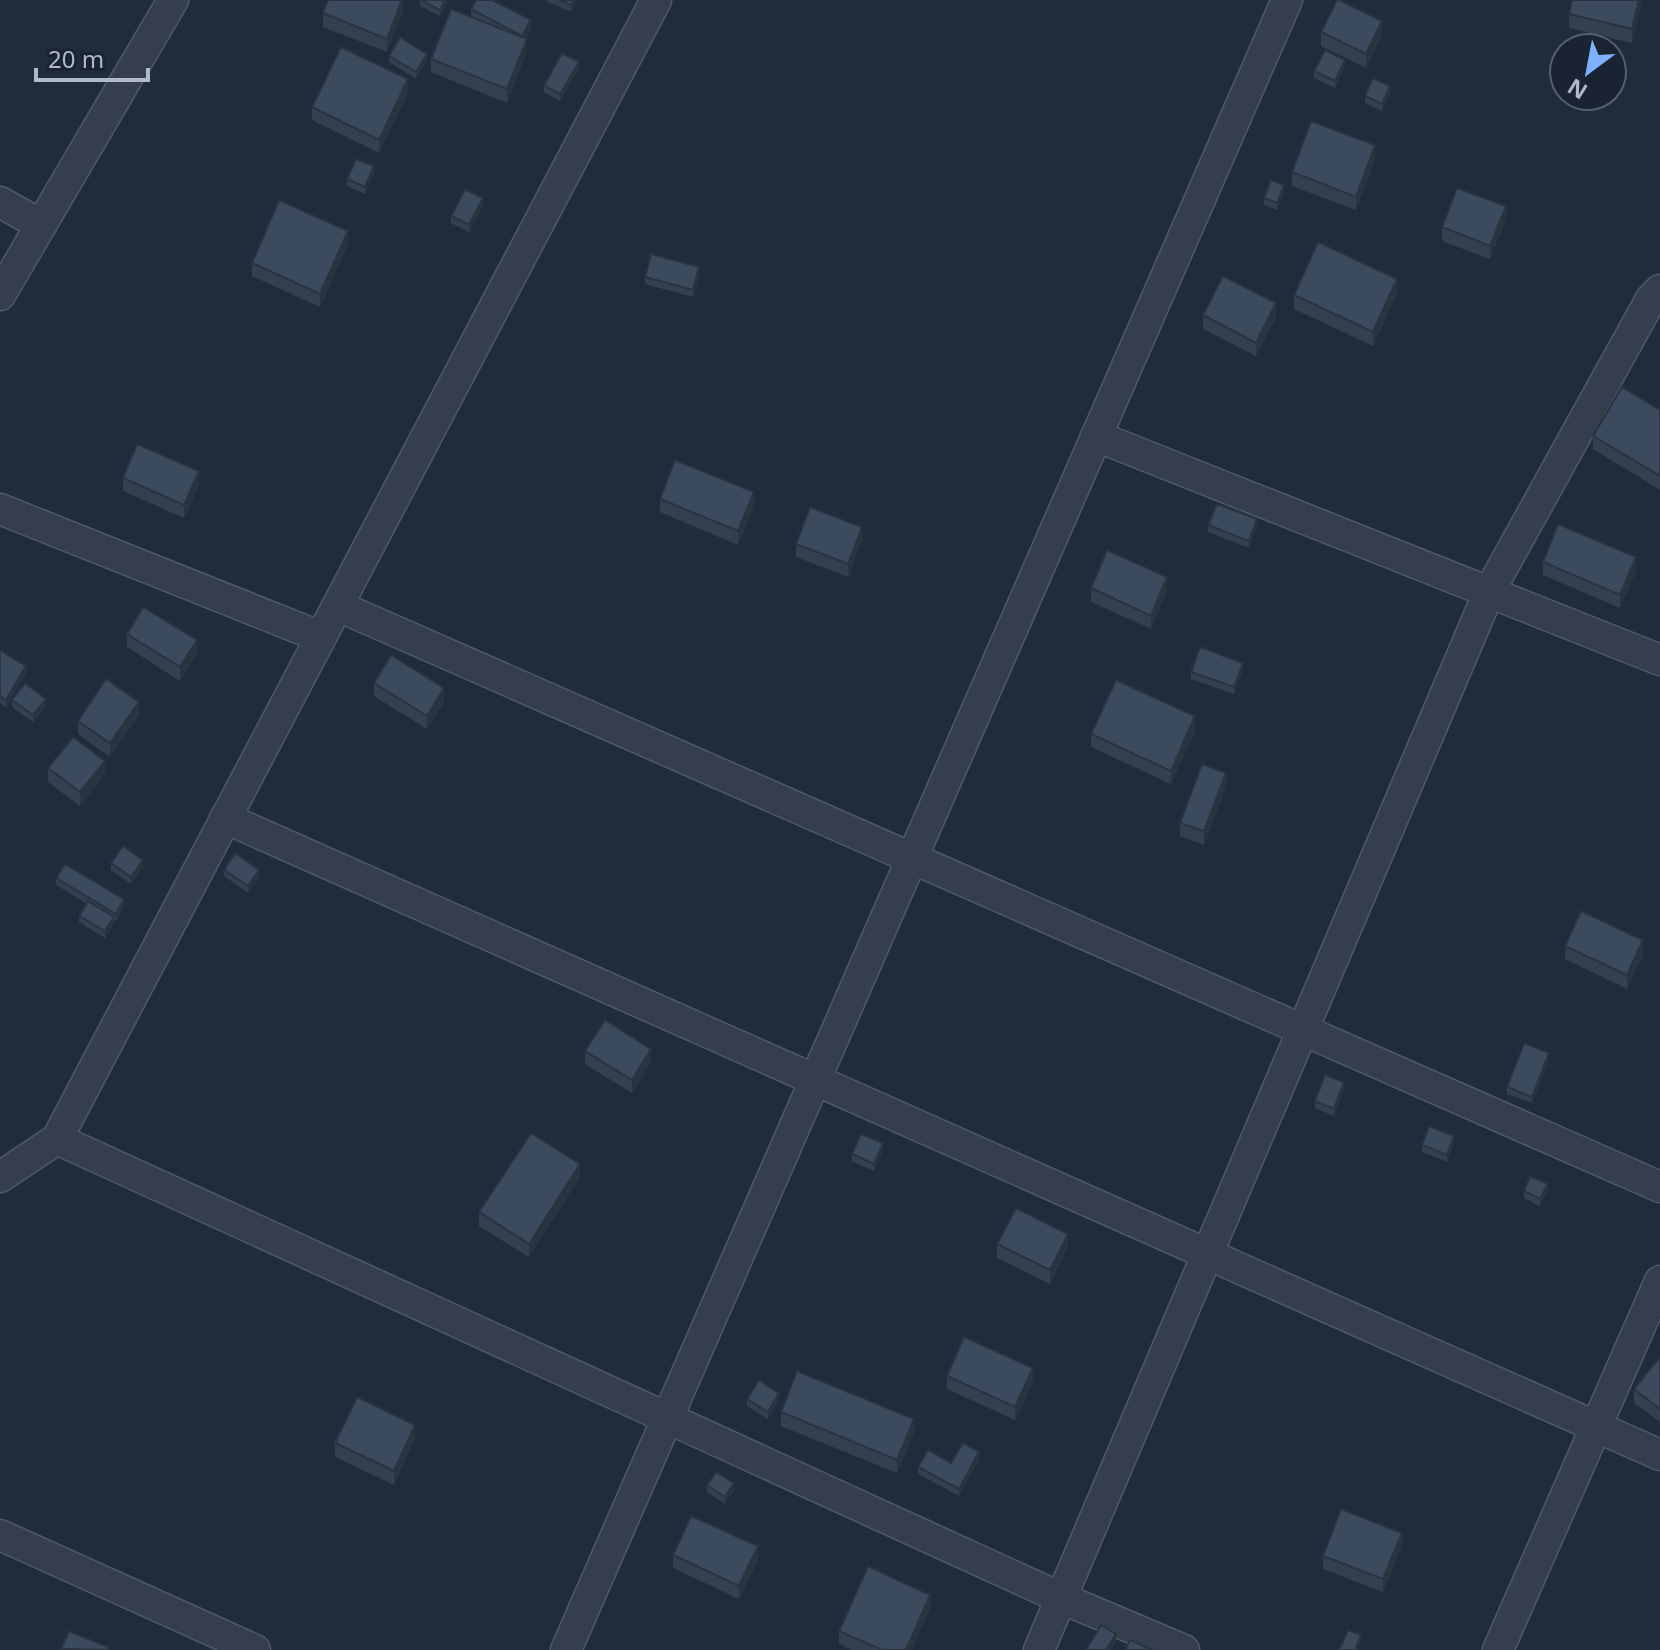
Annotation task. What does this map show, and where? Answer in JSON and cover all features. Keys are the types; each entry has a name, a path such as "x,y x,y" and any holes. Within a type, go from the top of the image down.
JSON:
{"street":[{"path":"0,295 173,0"},
{"path":"0,1177 57,1139 656,0"},
{"path":"566,1650 1287,0"},
{"path":"0,202 41,225"},
{"path":"1039,1650 1489,592 1643,313 1660,290"},
{"path":"1096,436 1660,660"},
{"path":"0,509 321,637"},
{"path":"338,606 1660,1187"},
{"path":"225,818 1660,1455"},
{"path":"57,1139 1061,1598 1184,1650"},
{"path":"1498,1650 1660,1281"},
{"path":"0,1535 255,1650"}],"building":[{"path":"328,0 402,0 387,39 323,13"},
{"path":"421,0 445,0 440,10"},
{"path":"476,0 492,0 531,20 522,36 471,9"},
{"path":"1337,0 1382,21 1366,54 1321,32"},
{"path":"1572,0 1639,0 1632,29 1569,14"},
{"path":"451,9 527,39 507,89 431,59"},
{"path":"400,37 427,54 416,72 389,56"},
{"path":"341,47 408,79 379,140 312,107"},
{"path":"1325,50 1345,60 1335,81 1314,71"},
{"path":"562,53 579,62 560,94 544,85"},
{"path":"1373,78 1390,86 1382,104 1365,96"},
{"path":"1311,121 1375,145 1356,197 1292,172"},
{"path":"356,159 374,166 365,187 347,179"},
{"path":"1271,180 1284,185 1277,203 1264,198"},
{"path":"1457,188 1506,206 1490,246 1442,227"},
{"path":"465,189 483,198 469,225 451,216"},
{"path":"279,200 348,231 320,294 252,263"},
{"path":"1318,242 1397,279 1373,332 1294,295"},
{"path":"651,254 699,267 693,290 645,277"},
{"path":"1223,276 1276,303 1256,343 1203,315"},
{"path":"1622,387 1660,410 1660,476 1593,436"},
{"path":"137,444 199,471 184,505 123,478"},
{"path":"675,460 754,492 738,531 660,499"},
{"path":"1217,504 1257,519 1249,541 1208,525"},
{"path":"810,507 862,527 848,564 796,544"},
{"path":"1558,524 1636,557 1620,595 1543,562"},
{"path":"1107,550 1167,577 1151,616 1091,588"},
{"path":"143,607 197,640 180,667 127,634"},
{"path":"1200,647 1243,663 1234,687 1191,672"},
{"path":"0,650 26,666 6,700 0,696"},
{"path":"391,655 444,688 427,716 374,683"},
{"path":"106,679 139,702 110,743 78,721"},
{"path":"1116,680 1195,716 1171,771 1091,734"},
{"path":"25,683 46,699 33,715 12,700"},
{"path":"73,737 105,761 80,792 48,768"},
{"path":"1202,764 1226,773 1204,831 1180,823"},
{"path":"123,846 143,860 131,877 111,863"},
{"path":"235,853 259,870 248,886 224,870"},
{"path":"65,864 124,899 116,914 56,878"},
{"path":"88,901 114,917 105,931 79,916"},
{"path":"1581,911 1643,940 1627,975 1565,946"},
{"path":"605,1020 651,1049 632,1080 585,1051"},
{"path":"1524,1043 1549,1053 1532,1097 1507,1087"},
{"path":"1325,1075 1344,1082 1334,1109 1315,1101"},
{"path":"1429,1126 1454,1136 1447,1155 1422,1145"},
{"path":"531,1133 580,1164 529,1244 479,1212"},
{"path":"861,1134 883,1143 874,1164 852,1154"},
{"path":"1530,1176 1548,1184 1540,1199 1524,1191"},
{"path":"1016,1208 1068,1234 1050,1270 997,1244"},
{"path":"964,1337 1033,1368 1015,1407 947,1376"},
{"path":"1660,1357 1660,1409 1634,1389"},
{"path":"797,1371 914,1419 897,1460 781,1412"},
{"path":"759,1380 779,1393 768,1412 747,1399"},
{"path":"357,1397 415,1425 394,1471 335,1443"},
{"path":"963,1443 979,1452 959,1489 918,1467 928,1450 951,1463"},
{"path":"716,1472 734,1483 725,1497 707,1485"},
{"path":"1341,1509 1402,1533 1383,1579 1323,1556"},
{"path":"691,1516 758,1546 739,1586 673,1555"},
{"path":"868,1566 930,1595 906,1650 882,1650 839,1631"},
{"path":"1101,1625 1116,1634 1106,1650 1086,1650"},
{"path":"1348,1630 1361,1635 1355,1650 1339,1650"},
{"path":"69,1631 108,1647 107,1650 61,1649"},
{"path":"1130,1640 1152,1650 1125,1650"}]}
